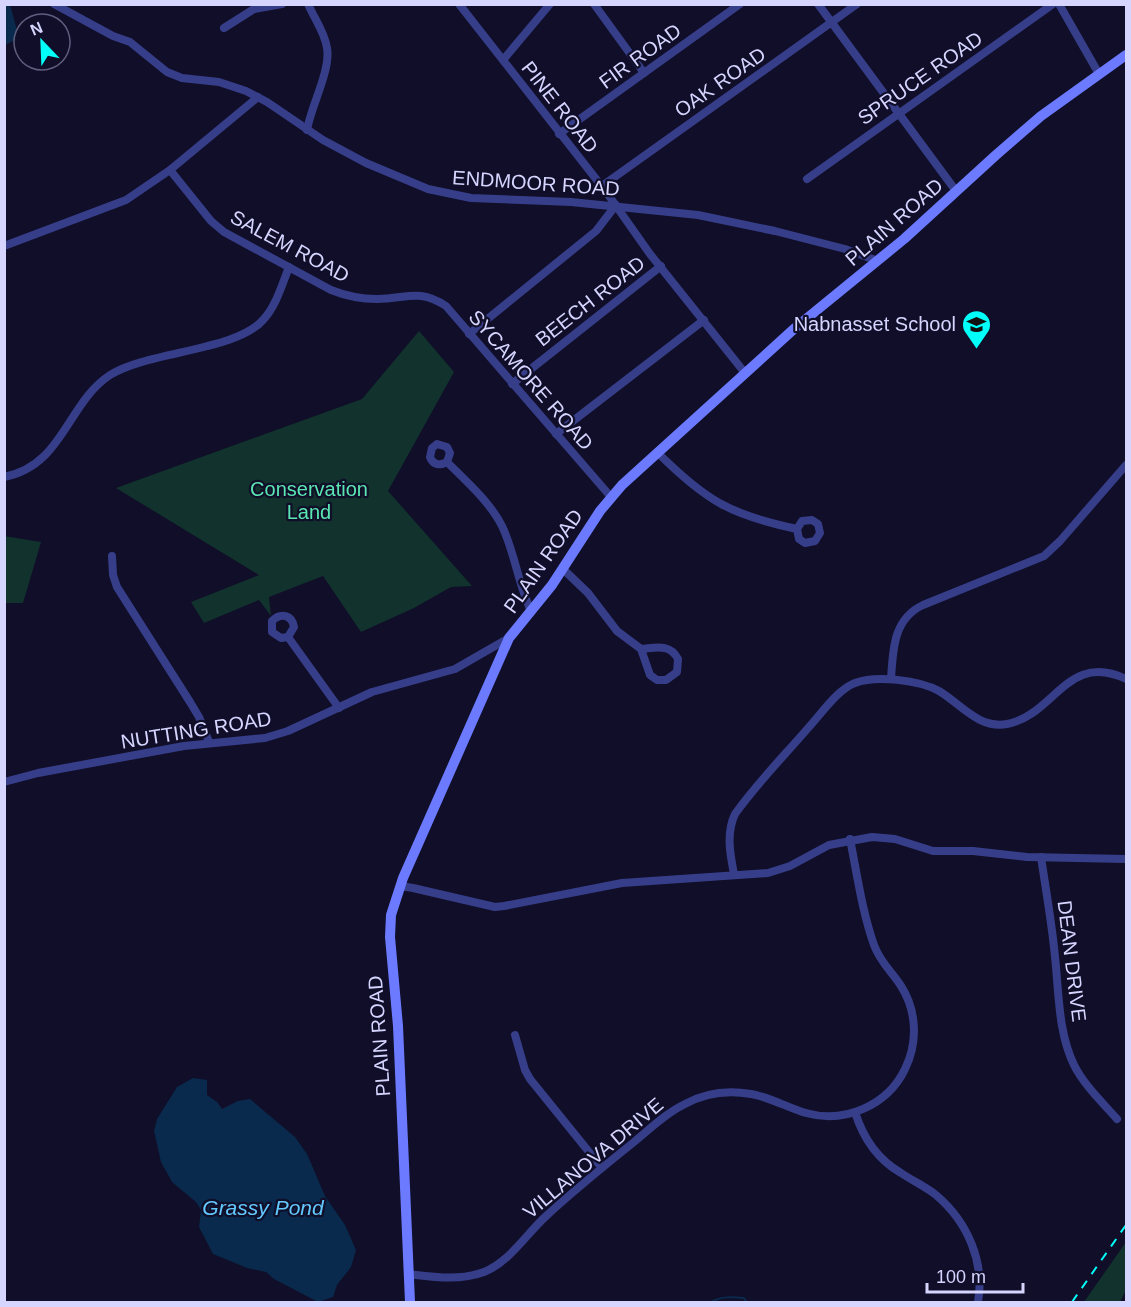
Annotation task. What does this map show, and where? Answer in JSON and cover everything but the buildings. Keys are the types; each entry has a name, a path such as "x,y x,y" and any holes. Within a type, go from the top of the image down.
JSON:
{"main road":[{"name":"PLAIN ROAD","path":"410,1302 398,1026 390,937 391,915 400,886 509,638 563,569 611,497 657,452 795,328 878,261 1041,116 1126,55"}],"street":[{"name":"ENDMOOR ROAD","path":"54,4 113,36 130,42 155,65 167,72 182,78 228,84 258,97 308,130 387,173 428,189 471,198 616,206 725,220 845,249 878,261"},
{"path":"224,28 254,9 282,4"},
{"path":"308,4 323,34 328,55 327,65 312,106 308,130"},
{"name":"PINE ROAD","path":"459,4 745,373"},
{"path":"503,60 550,4"},
{"path":"594,4 644,73"},
{"name":"FIR ROAD","path":"559,134 740,4"},
{"path":"818,4 956,191"},
{"name":"OAK ROAD","path":"602,186 857,4"},
{"name":"SPRUCE ROAD","path":"807,179 1053,4"},
{"path":"1059,4 1099,74"},
{"path":"4,246 126,200 170,170 258,97"},
{"name":"SALEM ROAD","path":"170,170 211,221 224,232 331,290 355,297 379,299 420,295"},
{"path":"469,334 596,231 616,206"},
{"name":"BEECH ROAD","path":"512,384 661,266"},
{"path":"4,477 28,469 50,452 94,390 111,374 136,364 225,340 254,329 268,315 289,267"},
{"name":"SYCAMORE ROAD","path":"420,295 428,296 446,306 611,497"},
{"path":"556,434 704,321"},
{"path":"657,452 693,484 726,508 753,519 797,529"},
{"path":"447,462 499,520 531,611"},
{"path":"891,679 895,641 899,627 907,616 924,605 1044,556 1060,541 1126,465"},
{"path":"111,556 117,587 199,717 209,742"},
{"path":"563,569 588,593 612,625 640,649 647,672 653,678 666,680 677,672 679,663 673,651 665,647 640,649"},
{"path":"288,637 339,708"},
{"name":"NUTTING ROAD","path":"4,782 38,773 209,742 265,738 288,731 372,692 455,669 509,638"},
{"path":"488,651 500,658"},
{"path":"734,874 730,832 732,821 742,804 839,693 856,682 891,679 924,685 937,690 975,718 1004,724 1036,712 1064,684 1074,678 1100,673 1126,679"},
{"path":"400,886 495,907 622,883 776,871 829,845 850,839 879,837 895,839 933,851 1126,859"},
{"name":"VILLANOVA DRIVE","path":"408,1274 456,1278 494,1267 510,1254 546,1216 682,1105 716,1093 753,1094 804,1112 820,1116 838,1116 855,1112 878,1101 897,1083 912,1052 914,1027 912,1010 906,994 883,963 874,943 850,839"},
{"name":"DEAN DRIVE","path":"1041,857 1052,926 1060,1013 1066,1048 1075,1068 1090,1089 1117,1119"},
{"path":"515,1035 525,1070 530,1079 602,1168"},
{"path":"855,1112 865,1139 877,1154 898,1171 937,1196 961,1224 978,1261 980,1275 978,1302"}],"green space":[{"name":"Conservation Land","path":"419,331 454,372 388,491 472,586 451,587 414,608 361,632 323,576 269,597 271,616 259,600 204,623 191,602 259,575 116,488 362,399"},
{"path":"4,536 41,542 23,603 5,603"},
{"path":"1126,1242 1126,1290 1120,1302 1084,1302"}],"water":[{"path":"5,4 9,5 12,12 12,42 5,45"},
{"name":"Grassy Pond","path":"193,1078 207,1080 207,1095 222,1109 238,1101 250,1099 295,1137 307,1154 325,1196 345,1225 356,1250 351,1267 337,1285 333,1297 318,1302 274,1279 266,1272 247,1268 213,1254 199,1227 201,1210 196,1202 172,1182 161,1162 154,1131 157,1119 177,1087"}],"waterway":[{"path":"711,1302 731,1297 744,1298 746,1302"}],"railway":[{"path":"1072,1302 1126,1225"}],"place":[{"name":"Nabnasset School","path":"977,350"}]}
